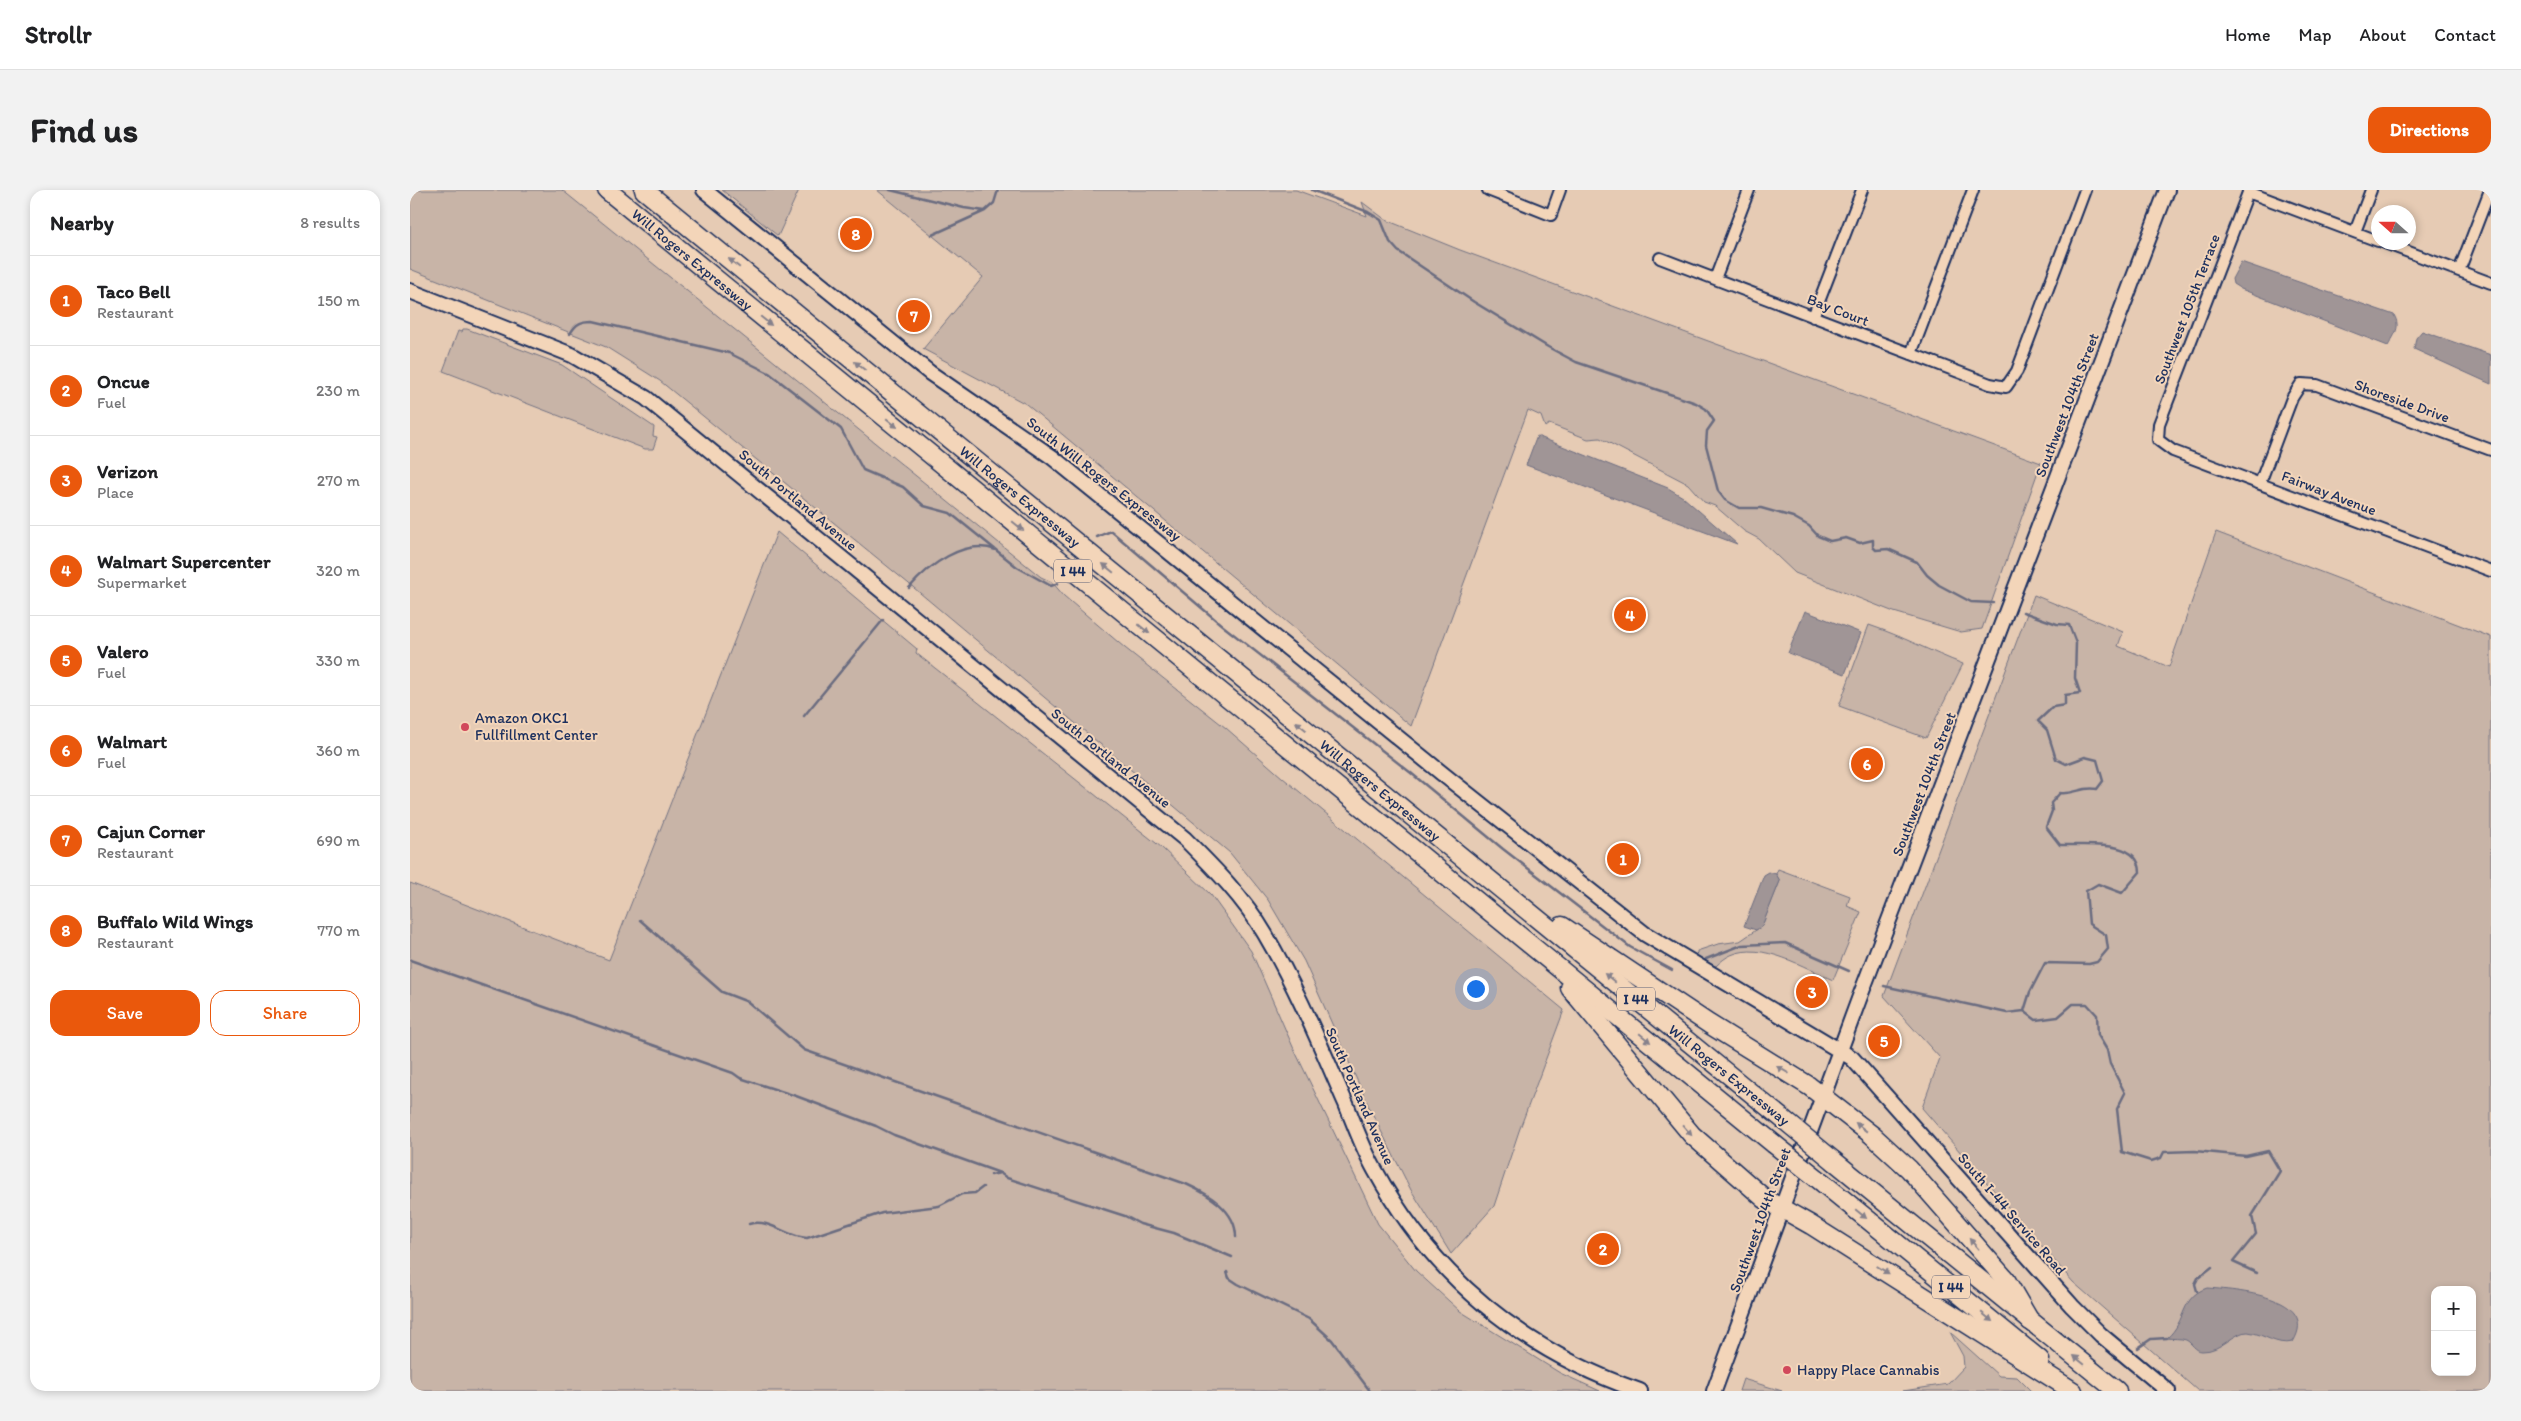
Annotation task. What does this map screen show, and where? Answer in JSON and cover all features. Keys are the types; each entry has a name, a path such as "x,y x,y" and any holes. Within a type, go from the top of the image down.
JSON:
{"highway":[{"name":"Will Rogers Expressway","path":"607,190 2078,1391"},
{"name":"Will Rogers Expressway","path":"644,190 2117,1391"},
{"path":"1488,878 1823,1097 1872,1136 1914,1175 2006,1280 2030,1321"},
{"path":"1539,952 1692,1135 1721,1163 1765,1199 1811,1225 2073,1391"}],"main road":[{"name":"South Will Rogers Expressway","path":"704,190 922,367 1052,457 1645,934 1840,1051"},
{"name":"Southwest 104th Street","path":"1714,1391 1840,1051 2167,190"},
{"name":"South Portland Avenue","path":"410,291 572,355 646,398 1185,839 1228,883 1265,933 1309,1020 1374,1169 1403,1216 1442,1264 1486,1307 1523,1334 1598,1376 1640,1391"},
{"name":"South I-44 Service Road","path":"1840,1051 1859,1064 2087,1322 2168,1391"}],"street":[{"path":"1488,190 1550,215 1560,190"},
{"path":"1715,279 1749,190"},
{"path":"1814,317 1862,190"},
{"path":"1911,354 1973,190"},
{"name":"Bay Court","path":"1660,258 1990,384 2006,387 2017,370 2085,190"},
{"path":"2355,232 2371,190"},
{"path":"2460,272 2490,190"},
{"path":"2249,191 2371,238"},
{"name":"Southwest 105th Terrace","path":"2158,440 2159,424 2249,191"},
{"path":"2403,250 2491,283"},
{"name":"Shoreside Drive","path":"2260,483 2292,398 2301,384 2317,385 2491,450"},
{"name":"Fairway Avenue","path":"2158,440 2173,451 2491,571"}],"shaded area":[{"path":"410,190 562,190 1041,577 1052,582 1064,596 1125,648 1226,728 1283,778 1564,1010 1519,1131 1494,1206 1451,1254 1411,1190 1369,1107 1304,961 1268,900 1230,853 914,588 660,381 606,347 410,269"},
{"path":"722,190 799,190 778,236"},
{"path":"877,190 1296,190 1367,216 1362,202 1386,220 1460,250 2041,463 1982,629 1961,632 1894,612 1795,573 1759,539 1744,531 1715,506 1704,502 1688,484 1600,438 1588,439 1549,424 1545,427 1541,416 1528,410 1411,726 1026,404 923,349 983,277"},
{"path":"2241,262 2394,315 2397,323 2395,334 2388,346 2241,289 2233,284 2232,279"},
{"path":"463,329 562,365 654,427 653,436 657,437 653,449 645,449 443,371 458,331 462,332"},
{"path":"2422,331 2491,355 2491,384 2414,349 2416,338"},
{"path":"1537,436 1668,488 1683,497 1737,544 1526,465"},
{"path":"777,532 917,649 916,653 1161,847 1211,895 1251,951 1293,1047 1378,1224 1416,1271 1460,1311 1560,1373 1600,1391 410,1391 410,883 609,960"},
{"path":"2216,532 2491,637 2491,1391 2198,1391 2073,1282 1922,1108 1940,1058 1884,996 2034,595 2123,632 2118,646 2169,667"},
{"path":"1805,611 1861,633 1845,674 1788,653"},
{"path":"1869,625 1963,664 1926,738 1839,706"},
{"path":"1778,869 1850,896 1847,906 1861,912 1833,980 1797,963 1756,951 1731,955 1716,966 1697,959 1697,951 1718,944 1740,941 1762,926 1780,881 1776,874"},
{"path":"1769,872 1776,874 1780,881 1762,926 1756,930 1744,926 1764,875"},
{"path":"2207,1288 2253,1294 2271,1298 2285,1305 2295,1314 2298,1327 2293,1342 2276,1341 2248,1332 2238,1335 2215,1348 2202,1351 2197,1350 2186,1340 2167,1338 2178,1324 2192,1297"},
{"path":"1950,1332 1999,1376 2017,1377 2031,1391 1903,1391 1948,1384 1964,1367 1963,1356"},
{"path":"1743,1379 1782,1391 1739,1391"}],"waterway":[{"path":"890,190 964,208 985,211 994,203 998,190"},
{"path":"1312,190 1368,212 1381,220 1390,242 1398,251 1474,302 1548,347 1576,362 1696,403 1706,409 1714,421 1707,431 1706,445 1718,491 1725,500 1739,508 1761,508 1793,517 1809,526 1818,536 1830,541 1846,538 1860,543 1873,540 1873,547 1876,550 1888,549 1917,562 1927,575 1939,585 1971,602 1993,603"},
{"path":"932,235 985,211"},
{"path":"570,334 580,323 593,321 729,353 769,373 841,429 863,470 903,487 924,506 950,513 1017,567 1051,586 1058,583"},
{"path":"1097,537 1111,531 1223,626 1411,773 1503,849 1630,947 1672,970"},
{"path":"909,588 936,563 959,551 984,547 996,550"},
{"path":"2023,612 2057,624 2069,625 2076,643 2075,678 2080,693 2065,695 2065,705 2053,707 2038,721 2047,730 2056,759 2066,764 2085,757 2097,760 2103,781 2097,789 2092,788 2070,793 2060,793 2051,803 2052,811 2046,827 2060,845 2096,845 2121,849 2131,854 2137,861 2140,872 2122,893 2098,884 2086,891 2089,924 2106,935 2108,949 2097,962 2089,964 2045,963 2030,992 2024,1011"},
{"path":"804,716 883,620"},
{"path":"640,920 722,992 748,1002 804,1050 1186,1184 1211,1198 1226,1211 1235,1227 1236,1237"},
{"path":"1706,959 1742,945 1785,943 1849,971"},
{"path":"410,960 733,1073 740,1078 796,1096 876,1126 894,1135 1000,1173"},
{"path":"1884,986 2007,1013 2024,1011 2036,1020 2058,1017 2073,1004 2087,1004 2097,1015 2098,1035 2107,1050 2110,1064 2125,1093 2117,1109 2122,1152 2151,1161 2161,1158 2164,1152 2195,1151 2246,1156 2268,1151 2280,1171 2252,1216 2256,1234 2233,1262 2257,1273"},
{"path":"991,1175 1000,1173 1007,1178 1125,1216 1140,1224 1174,1233 1232,1257"},
{"path":"749,1224 764,1224 792,1235 807,1238 882,1213 939,1206 962,1194 975,1193 983,1187"},
{"path":"2197,1291 2195,1284 2198,1278 2212,1267"},
{"path":"1227,1272 1229,1278 1238,1284 1309,1319 1332,1340 1370,1391"},
{"path":"2138,1348 2151,1339 2167,1338"}],"place":[{"name":"Buffalo Wild Wings","path":"856,234"},
{"name":"Cajun Corner","path":"914,316"},
{"name":"Walmart Supercenter","path":"1630,615"},
{"name":"Amazon OKC1 Fullfillment Center","path":"465,727"},
{"name":"Walmart","path":"1867,764"},
{"name":"Taco Bell","path":"1623,859"},
{"name":"Verizon","path":"1812,992"},
{"name":"Valero","path":"1884,1041"},
{"name":"Oncue","path":"1603,1249"},
{"name":"Happy Place Cannabis","path":"1787,1370"}]}
